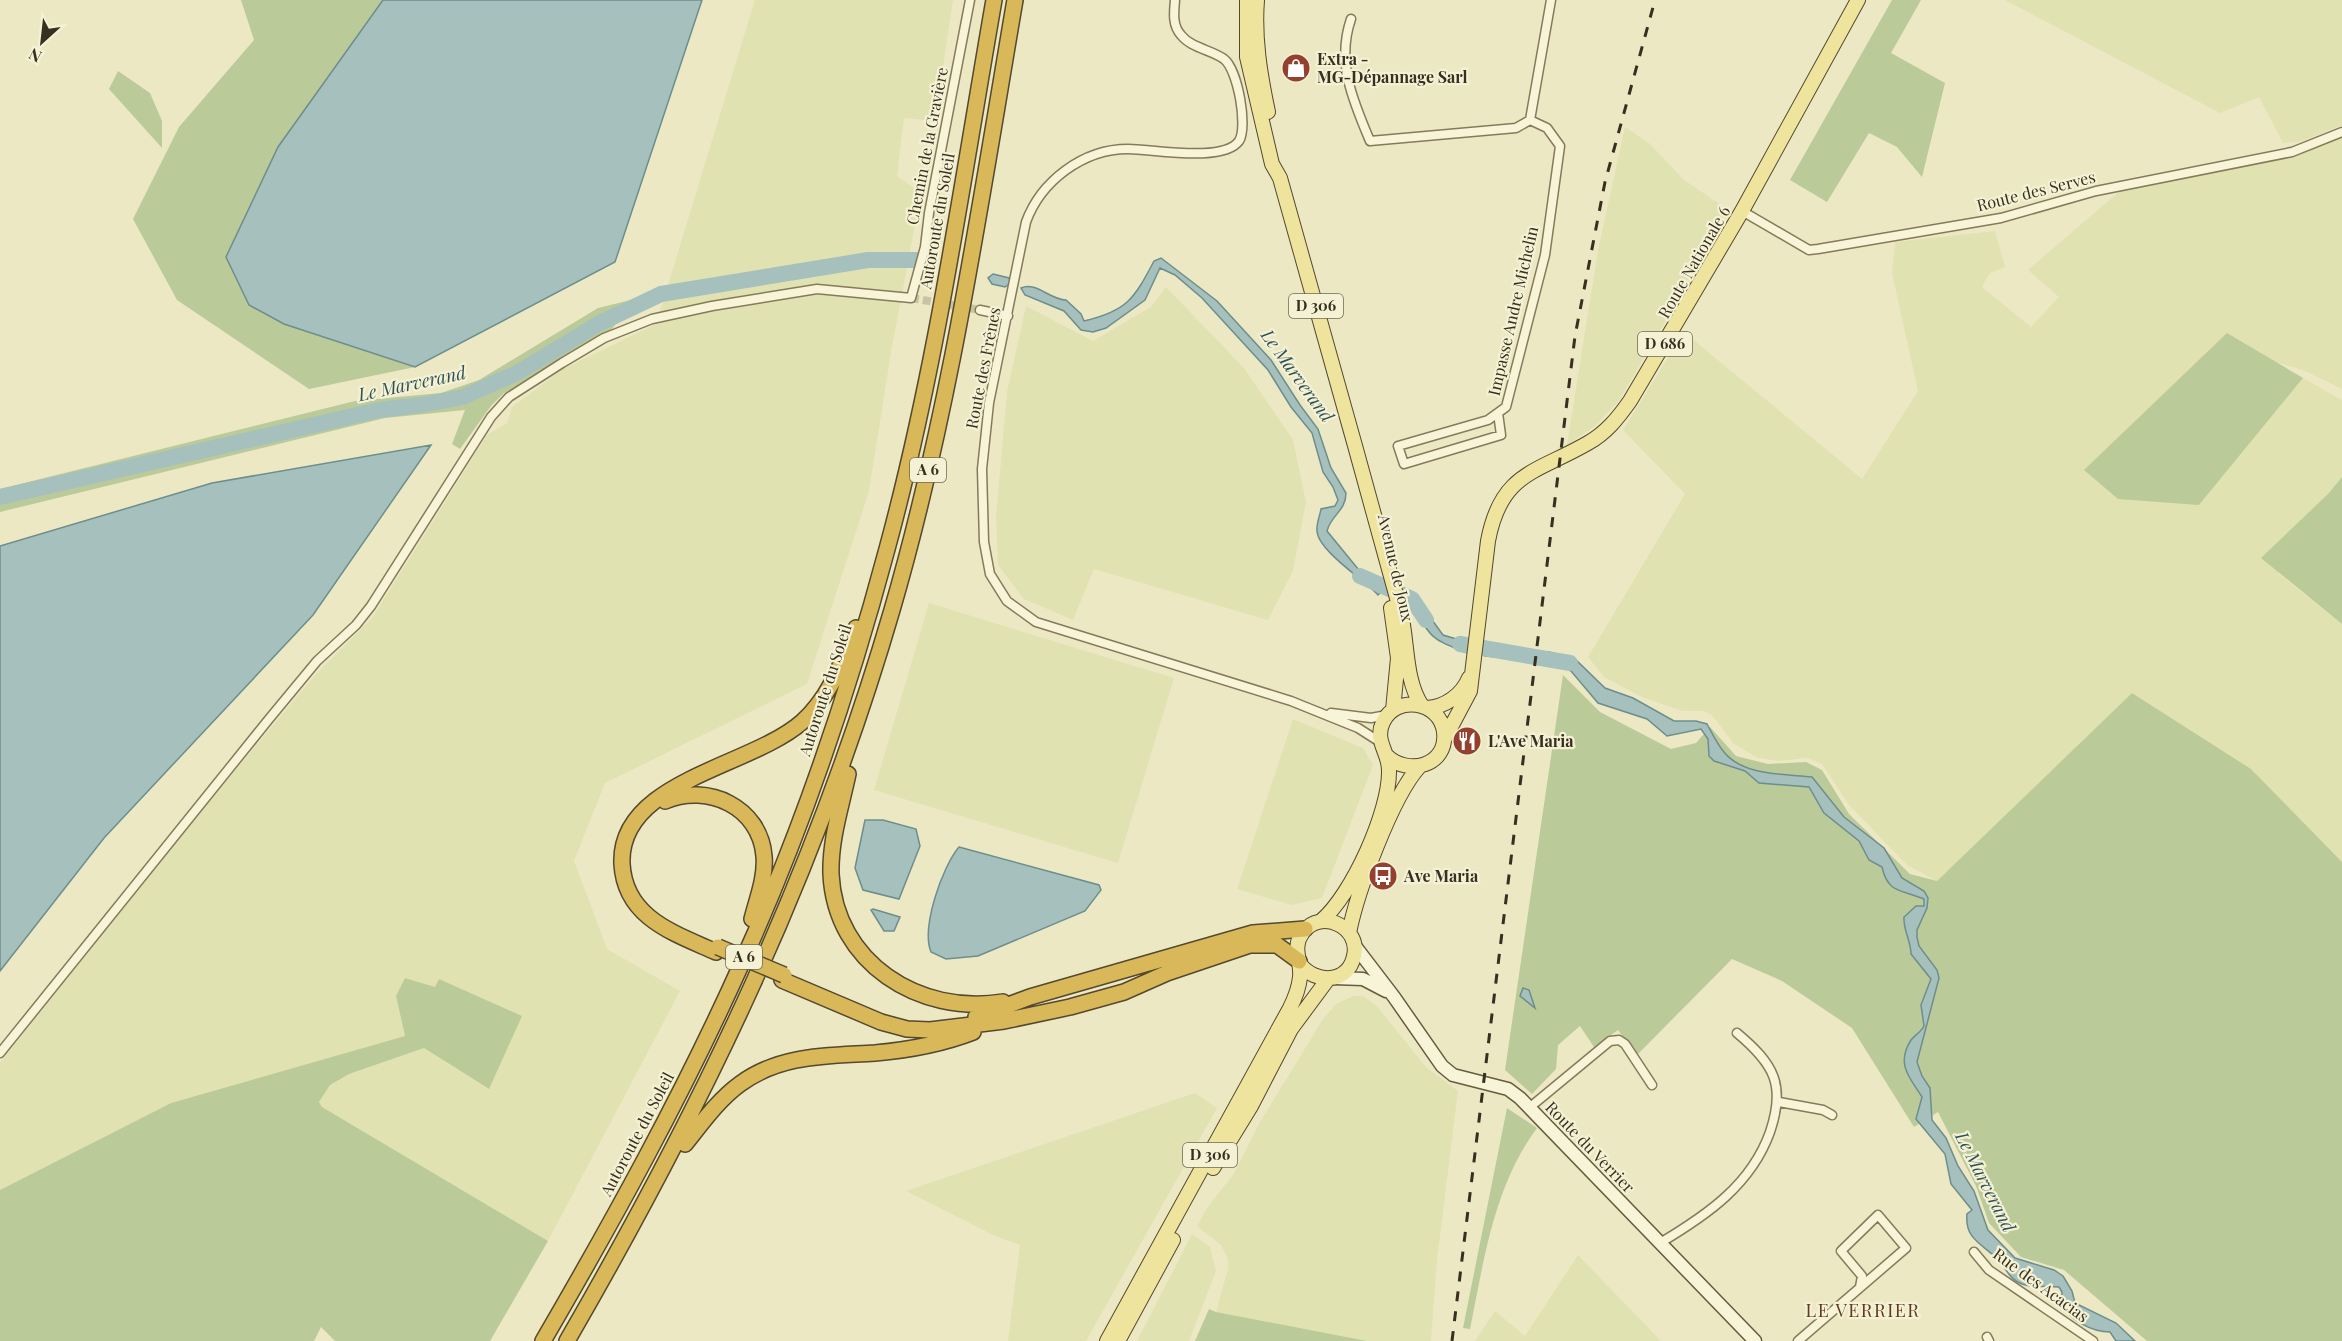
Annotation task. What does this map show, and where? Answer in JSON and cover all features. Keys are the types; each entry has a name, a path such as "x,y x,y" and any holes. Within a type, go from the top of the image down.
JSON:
{"highway":[{"name":"Autoroute du Soleil","path":"543,1341 644,1163 741,966 795,834 835,723 887,548 929,368 994,0"},
{"name":"A 6","path":"567,1341 665,1167 716,1067 774,939 831,796 865,696 892,610 933,453 1015,0"},
{"path":"887,548 836,676 813,712 790,732 773,742 660,797 644,808 629,831 622,857 629,894 639,910 663,928 717,949 866,1016 907,1029 942,1030 1004,1021 1070,1007 1124,992 1167,973 1250,945 1277,945 1300,962"},
{"path":"865,696 832,850 833,888 839,912 850,935 864,956 882,973 922,997 942,1002 975,1005 1030,997"},
{"path":"717,949 655,916 639,898 630,876 631,843 642,821 662,803 678,796 697,794 721,798 745,814 760,836 764,851 764,873 741,966"},
{"path":"783,978 880,1015 916,1024 942,1024 976,1017 1030,997 1253,933 1305,929"},
{"path":"665,1167 728,1093 749,1078 772,1066 806,1057 910,1049 961,1037 1004,1021"}],"main road":[{"name":"Avenue de Joux","path":"1247,0 1249,68 1272,164 1280,178 1352,434 1361,492 1387,574 1413,687 1425,707"},
{"name":"Avenue de Joux","path":"1257,0 1255,26 1257,57 1273,137 1281,164 1280,178"},
{"name":"Route Nationale 6","path":"1444,740 1467,701 1474,666 1488,541 1492,520 1502,501 1515,482 1533,470 1589,443 1612,425 1670,336 1858,0"},
{"name":"Avenue de Joux","path":"1390,712 1398,658 1395,605"},
{"name":"Route Nationale 6","path":"1425,707 1444,704 1458,694 1468,682 1474,666"},
{"path":"1321,921 1337,923 1349,933 1355,946 1350,966 1331,978 1315,977 1300,962 1298,940 1305,929 1330,914 1348,889 1366,853 1389,782 1387,756 1380,742 1381,727 1390,712 1402,706 1425,707 1438,718 1444,740 1436,757 1419,767 1405,786 1353,913 1349,933"},
{"path":"1387,756 1402,766 1419,767"},
{"name":"Route du Verrier","path":"1355,946 1442,1066 1453,1075 1508,1089 1755,1341"},
{"name":"D 306","path":"1107,1341 1290,1008 1298,992 1300,962"},
{"name":"D 306","path":"1118,1341 1219,1157 1251,1106 1291,1029 1331,978"},
{"name":"Route du Verrier","path":"1331,978 1363,980 1394,997"}],"street":[{"name":"Chemin de la Gravière","path":"0,1053 261,728 317,661 356,625 371,606 491,417 509,398 604,338 652,319 712,306 818,289 910,298 925,247 929,213 970,0"},
{"name":"Route des Frênes","path":"1175,0 1174,19 1179,34 1189,42 1223,58 1233,68 1243,130 1238,142 1224,152 1116,150 1070,166 1054,179 1035,203 1026,222 1018,272 988,403 982,470 984,542 990,574 1007,601 1036,622 1322,712 1358,728 1380,742"},
{"path":"1351,19 1344,40 1349,92 1370,141 1516,128 1530,120 1551,0"},
{"name":"Impasse Andre Michelin","path":"1498,413 1501,435 1404,464 1398,446 1488,420 1506,407 1545,255 1560,146 1547,128 1530,120"},
{"name":"Route des Serves","path":"1742,211 1809,250 1818,249 2001,218 2096,191 2292,152 2342,132"},
{"path":"980,310 1008,316"},
{"name":"Route des Frênes","path":"1322,712 1371,718 1390,712"},
{"path":"1660,1243 1698,1221 1750,1173 1764,1147 1779,1102 1776,1084 1767,1064 1757,1050 1737,1033"},
{"path":"1529,1108 1610,1041 1619,1040 1625,1044 1653,1085"},
{"path":"1779,1102 1823,1110 1832,1115"},
{"path":"1798,1341 1906,1248 1878,1215 1841,1251 1862,1276 1860,1287"},
{"name":"Rue des Acacias","path":"1974,1252 1989,1270 2092,1341"}],"green space":[{"path":"241,0 383,0 278,147 226,257 249,305 284,324 415,367 309,389 177,300 133,219 179,127 254,40"},
{"path":"755,0 953,0 935,121 904,118 897,176 921,193 891,352 869,491 807,684 605,783 574,861 607,949 680,991 548,1241 322,1107 319,1102 330,1085 349,1074 424,1048 488,1089 435,987 405,978 396,996 405,1036 171,1103 0,1190 0,1063 187,828 316,674 372,618 487,435 507,423 512,407 563,369 656,324"},
{"path":"1892,0 1921,0 1891,53 1945,83 1922,177 1897,147 1869,133 1827,202 1790,180"},
{"path":"2005,0 2342,0 2342,125 2302,141 2283,143 2259,97 2220,113"},
{"path":"118,71 150,93 162,121 162,148 109,89"},
{"path":"1625,127 1650,144 1684,180 1730,211 1618,402 1595,426 1567,445 1598,250"},
{"path":"2342,136 2342,389 2303,370 2275,362 2227,333 2199,505 2303,378 2342,400 2342,477 2328,494 2278,573 2342,624 2342,862 2251,769 2132,693 1937,881 1907,865 1850,806 1822,764 1807,758 1779,761 1758,758 1734,744 1712,715 1704,711 1682,711 1642,697 1604,677 1588,657 1685,494 1623,430 1684,332 1862,479 1918,391 1892,273 1895,242 1995,231 2005,267 1990,273 1982,287 2031,327 2059,297 2028,270 2120,191 2297,155"},
{"path":"1166,287 1244,368 1293,440 1306,502 1293,571 1268,620 1094,569 1073,620 1024,599 998,565 996,517 1007,392 1026,306 1093,341 1151,307"},
{"path":"635,299 612,329 504,393 491,406 460,449 452,444 465,410 385,418 0,512 0,489 355,401 441,393 479,380 598,308"},
{"path":"2227,333 2303,378 2199,505 2118,499 2084,470"},
{"path":"2342,477 2342,624 2261,558 2328,494"},
{"path":"929,603 1174,678 1118,863 874,790"},
{"path":"1563,675 1600,712 1671,749 1696,743 1710,727 1736,756 1768,764 1806,762 1822,770 1849,814 1910,874 1937,881 2132,693 2251,769 2342,862 2342,1341 2147,1341 2064,1270 2021,1257 1989,1223 1976,1186 1938,1112 1914,1127 1852,1028 1782,981 1732,959 1637,1055 1618,1030 1594,1047 1580,1026 1558,1045 1556,1069 1532,1094 1505,1070"},
{"path":"1293,719 1363,748 1373,765 1322,898 1291,905 1237,889"},
{"path":"405,978 435,987 439,979 522,1016 489,1089 424,1048 349,1074 330,1085 319,1102 322,1107 548,1241 490,1341 335,1341 321,1327 314,1341 0,1341 0,1190 171,1103 405,1036 396,996"},
{"path":"1353,996 1363,996 1376,1005 1426,1067 1458,1091 1437,1260 1431,1341 1367,1341 1216,1312 1228,1269 1228,1259 1221,1245 1197,1226 1207,1208 1233,1175 1260,1122 1323,1019 1336,1004"},
{"path":"1195,1093 1217,1108 1086,1341 1008,1341 1020,1245 995,1236 906,1191"},
{"path":"1507,1108 1537,1128 1510,1174 1486,1250 1470,1329 1463,1328"},
{"path":"1192,1234 1210,1247 1216,1271 1189,1341 1137,1341"},
{"path":"1578,1255 1661,1341 1475,1341 1495,1311 1525,1336"},
{"path":"1209,1309 1216,1312 1367,1341 1195,1341"}],"water":[{"path":"383,0 702,0 615,262 415,367 284,324 249,305 226,257 278,147"},
{"path":"1161,258 1217,301 1271,360 1318,429 1331,468 1346,493 1344,504 1327,531 1363,575 1377,577 1380,593 1378,595 1334,556 1319,539 1317,529 1321,509 1335,506 1338,500 1323,472 1312,433 1291,407 1268,370 1202,298 1175,275 1160,268 1145,300 1106,328 1093,332 1081,330 1064,311 1025,295 1021,288 1032,287 1066,300 1081,314 1084,321 1110,313 1128,302 1141,285 1154,261"},
{"path":"993,274 1009,278 1011,283 1005,287 992,284 988,278"},
{"path":"431,445 313,615 104,838 0,971 0,546 212,483"},
{"path":"1415,602 1422,606 1443,635 1470,643 1467,653 1435,638 1413,608"},
{"path":"1486,644 1517,649 1516,658 1485,656"},
{"path":"1549,652 1575,659 1605,688 1633,698 1674,721 1696,721 1707,724 1724,752 1742,766 1777,774 1812,777 1844,817 1884,848 1902,878 1924,891 1928,898 1927,908 1917,930 1917,937 1919,946 1937,970 1939,978 1917,1062 1930,1088 1932,1120 1946,1138 1958,1166 1974,1191 1988,1230 2015,1258 2054,1270 2063,1276 2072,1291 2075,1303 2116,1323 2135,1341 2116,1341 2110,1332 2096,1330 2075,1320 2061,1303 2062,1292 2059,1287 2031,1286 2014,1280 2003,1265 1972,1237 1967,1223 1967,1214 1972,1210 1951,1184 1945,1154 1916,1119 1922,1097 1909,1078 1904,1057 1911,1040 1924,1026 1921,1005 1931,979 1911,954 1904,917 1916,906 1924,906 1924,899 1892,886 1882,867 1869,860 1859,841 1824,813 1809,787 1759,783 1745,771 1714,761 1709,756 1708,739 1701,729 1667,736 1647,719 1598,703 1571,671 1560,664 1548,662"},
{"path":"865,820 883,820 916,829 920,846 899,899 863,890 855,868"},
{"path":"959,847 1099,885 1101,890 1085,911 978,956 946,959 931,952 929,928 940,883"},
{"path":"871,910 900,917 894,931 884,931"},
{"path":"1523,988 1529,990 1535,1008 1520,996"}],"waterway":[{"name":"Le Marverand","path":"0,497 379,410 463,397 517,373 600,323 661,294 868,260 923,260"},
{"name":"Le Marverand","path":"1360,576 1412,599 1426,620"},
{"name":"Le Marverand","path":"1460,644 1570,663"}],"tunnel":[{"path":"911,298 980,310"}],"railway":[{"path":"1452,1341 1575,336 1605,182 1655,0"}],"place":[{"name":"Extra - MG-Dépannage Sarl","path":"1296,68"},
{"name":"L'Ave Maria","path":"1467,741"},
{"name":"Ave Maria","path":"1383,876"}],"district":[{"name":"LE VERRIER","path":"1863,1311"}]}
